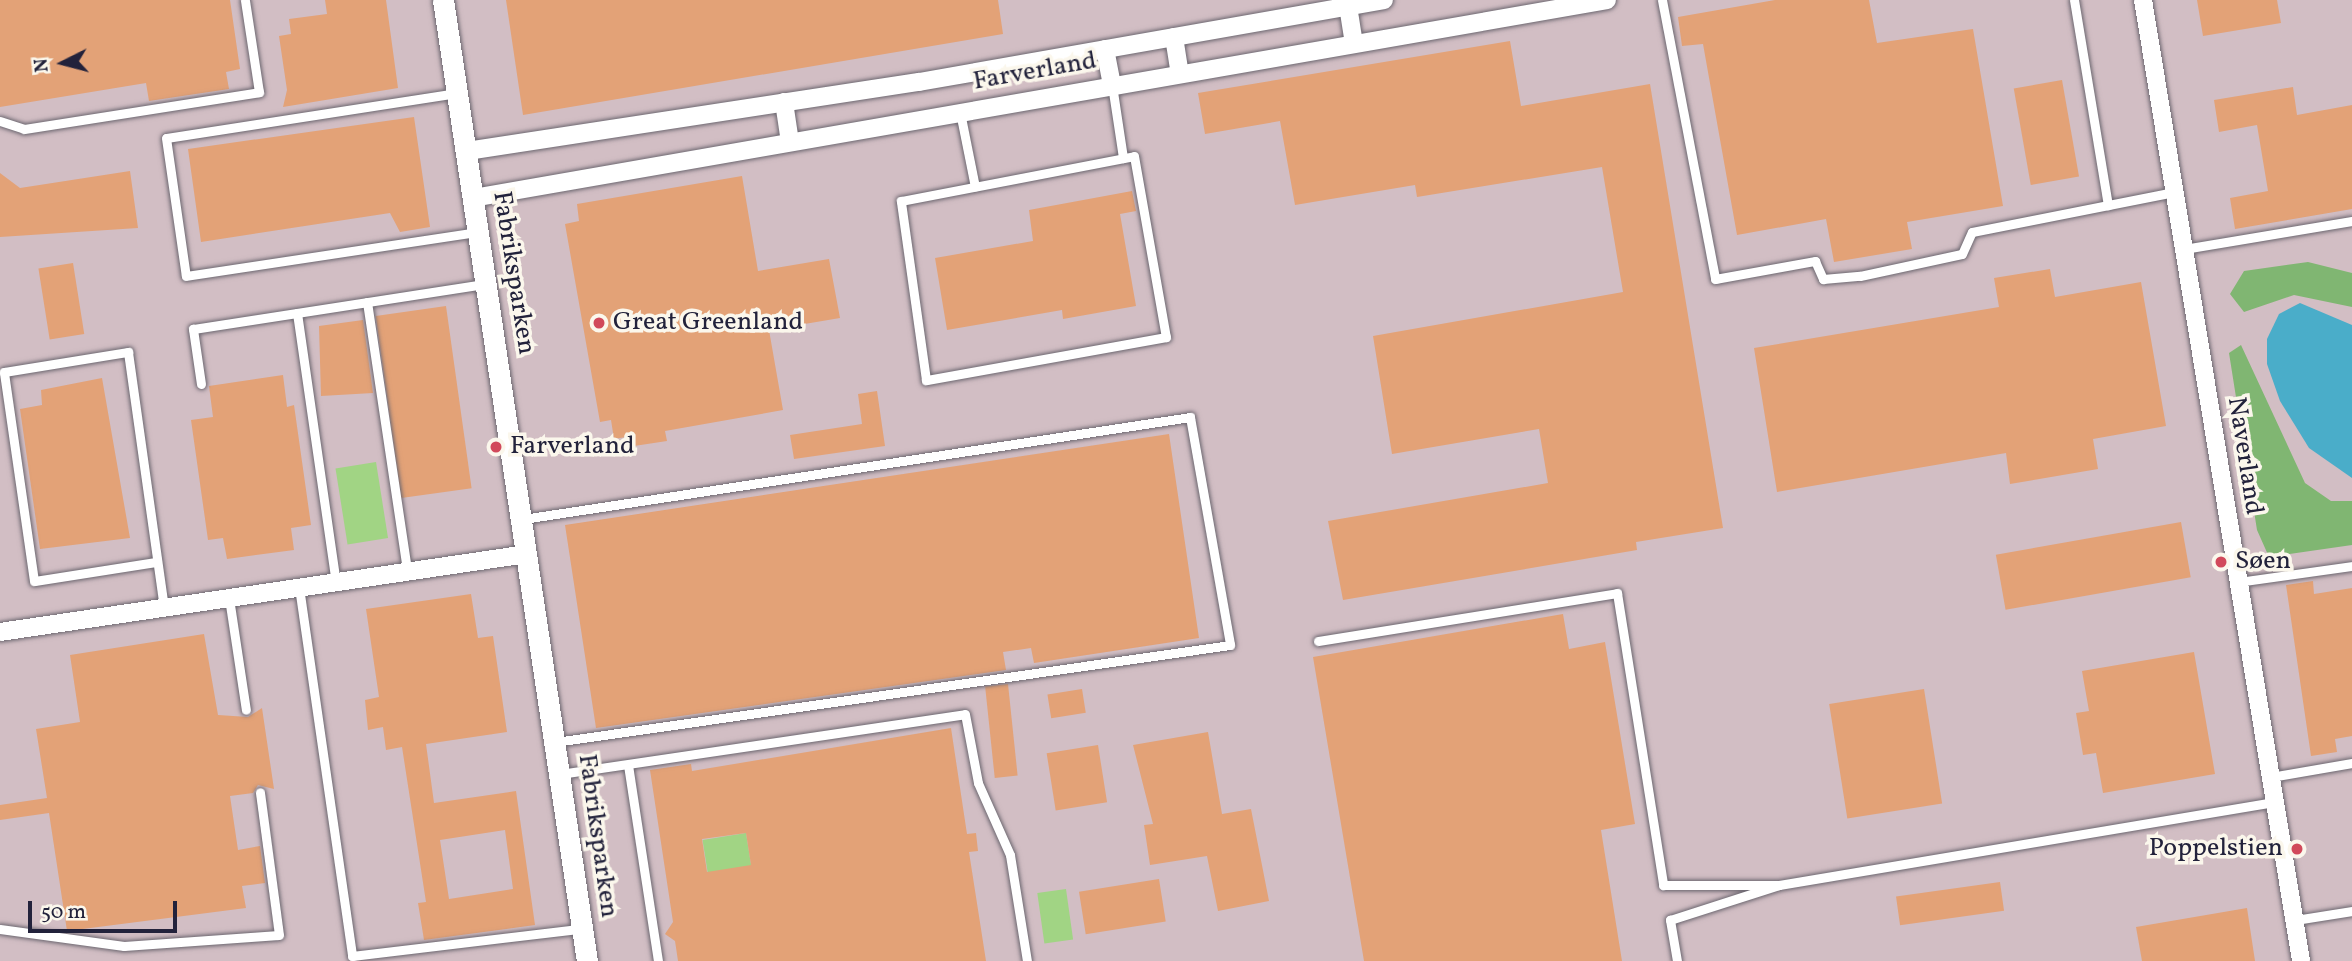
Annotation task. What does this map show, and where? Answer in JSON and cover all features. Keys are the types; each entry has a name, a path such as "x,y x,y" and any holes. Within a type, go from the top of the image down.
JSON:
{"street":[{"name":"Fabriksparken","path":"443,0 523,519 587,961"},
{"name":"Farverland","path":"467,151 784,103 1384,0"},
{"name":"Farverland","path":"474,198 1607,0"},
{"name":"Naverland","path":"2143,0 2301,961"},
{"path":"1348,6 1354,43"},
{"path":"1174,37 1180,73"},
{"path":"1105,49 1112,85"},
{"path":"784,103 790,142"},
{"path":"0,632 527,554"}],"lane":[{"path":"0,121 24,130 259,92 245,0"},
{"path":"1662,0 1715,279 1815,261 1823,279 1860,276 1962,254 1972,232 2174,192"},
{"path":"2074,0 2108,205"},
{"path":"1112,85 1123,158"},
{"path":"457,93 166,138 186,276 478,232"},
{"path":"960,112 975,187"},
{"path":"1134,156 1166,337 926,380 901,201 1123,158 1134,156"},
{"path":"2184,249 2352,221"},
{"path":"201,384 193,329 485,284"},
{"path":"367,302 407,570"},
{"path":"297,313 336,582"},
{"path":"156,562 34,581 4,372 128,352 164,608"},
{"path":"523,519 1190,417 1230,645 555,741"},
{"path":"2238,582 2352,566"},
{"path":"299,587 352,956 582,929"},
{"path":"1318,640 1618,593 1664,885 1779,885"},
{"path":"229,598 246,710"},
{"path":"560,774 965,714 978,783 1010,855 1027,961"},
{"path":"2270,777 2352,763"},
{"path":"628,765 659,961"},
{"path":"0,929 124,946 279,935 260,792"},
{"path":"1677,961 1670,920 1779,885 2274,802"},
{"path":"2295,920 2352,911"}],"shaded area":[{"path":"0,0 2352,0 2352,961 0,961"}],"green space":[{"path":"2308,262 2352,273 2352,307 2294,295 2244,312 2230,294 2244,271"},
{"path":"2241,345 2305,483 2331,501 2352,501 2352,545 2269,557 2257,530 2229,353"},
{"path":"376,462 388,538 348,544 336,468"},
{"path":"746,833 755,889 711,896 703,840"},
{"path":"1066,889 1073,940 1044,944 1037,893"}],"water":[{"path":"2300,303 2352,325 2352,478 2309,448 2280,401 2267,364 2267,339 2279,314"}],"building":[{"path":"0,0 230,0 240,69 226,72 229,89 149,101 146,83 0,107"},
{"path":"325,0 386,0 398,88 283,107 287,90 279,36 291,34 289,19 327,14"},
{"path":"506,0 998,0 1003,34 523,115"},
{"path":"1775,0 1869,0 1877,43 1973,29 2003,206 1907,222 1912,249 1834,262 1826,219 1737,235 1703,44 1682,46 1678,17"},
{"path":"2197,0 2277,0 2281,23 2203,36"},
{"path":"1510,41 1521,106 1650,84 1723,528 1636,542 1637,550 1343,600 1328,521 1548,483 1539,429 1392,454 1373,336 1623,292 1602,167 1417,197 1415,185 1295,205 1280,121 1205,134 1198,93"},
{"path":"2062,80 2079,177 2031,185 2014,89"},
{"path":"2293,87 2297,115 2352,105 2352,209 2235,229 2230,198 2268,191 2257,125 2219,132 2214,100"},
{"path":"414,117 430,227 400,232 390,213 201,242 188,149"},
{"path":"130,171 138,228 0,237 0,173 20,188"},
{"path":"742,176 758,271 829,259 840,318 769,330 783,410 665,431 667,441 634,446 632,436 614,439 611,420 600,422 565,224 579,221 577,204"},
{"path":"1132,191 1136,211 1120,214 1136,306 1063,319 1062,310 947,330 935,258 1033,241 1029,210"},
{"path":"73,263 84,334 50,340 38,268"},
{"path":"2050,269 2055,297 2141,282 2166,426 2093,439 2098,469 2010,484 2006,453 1777,492 1754,348 1999,307 1994,278"},
{"path":"446,306 472,488 401,498 376,316"},
{"path":"363,320 373,393 321,396 319,326"},
{"path":"283,375 287,407 294,405 311,525 291,528 294,550 227,559 223,538 208,540 191,420 213,417 209,386"},
{"path":"102,378 130,538 40,549 20,409 42,405 41,390"},
{"path":"877,391 885,446 794,459 790,435 862,424 858,394"},
{"path":"1169,434 1199,638 1034,663 1031,648 1003,652 1006,670 596,728 565,525"},
{"path":"2181,522 2191,577 2006,610 1996,555"},
{"path":"2313,581 2314,594 2352,588 2352,736 2335,739 2337,752 2311,756 2286,585"},
{"path":"471,594 478,638 493,636 507,732 426,744 434,803 516,791 535,925 424,940 418,903 426,902 402,747 386,750 383,727 368,730 365,700 379,697 366,609","holes":["505,830 513,889 449,899 440,840"]},
{"path":"1563,614 1569,649 1605,642 1635,824 1601,830 1622,961 1364,961 1313,657"},
{"path":"204,634 218,715 248,717 262,708 274,789 258,785 253,793 230,796 238,850 260,846 265,883 242,886 246,908 67,931 49,813 0,820 0,805 47,798 36,729 80,722 70,655"},
{"path":"2194,652 2215,774 2103,793 2096,753 2083,755 2076,713 2089,711 2082,671"},
{"path":"1008,684 1018,775 995,778 985,686"},
{"path":"1082,689 1086,713 1051,718 1047,694"},
{"path":"1924,689 1942,804 1847,819 1829,704"},
{"path":"951,728 967,834 976,833 978,851 969,852 986,961 678,961 675,941 665,934 673,922 650,770 691,764 692,771","holes":["746,833 751,865 707,872 702,839"]},
{"path":"1208,732 1222,814 1251,809 1269,901 1218,911 1207,856 1150,865 1144,825 1153,824 1133,745"},
{"path":"1098,745 1107,802 1056,810 1047,753"},
{"path":"1159,879 1166,921 1086,934 1079,892"},
{"path":"2000,882 2004,911 1900,925 1896,897"},
{"path":"2247,908 2255,961 2142,961 2136,927"}],"place":[{"name":"Great Greenland","path":"599,323"},
{"name":"Farverland","path":"496,447"},
{"name":"Søen","path":"2221,562"},
{"name":"Poppelstien","path":"2297,849"}]}
